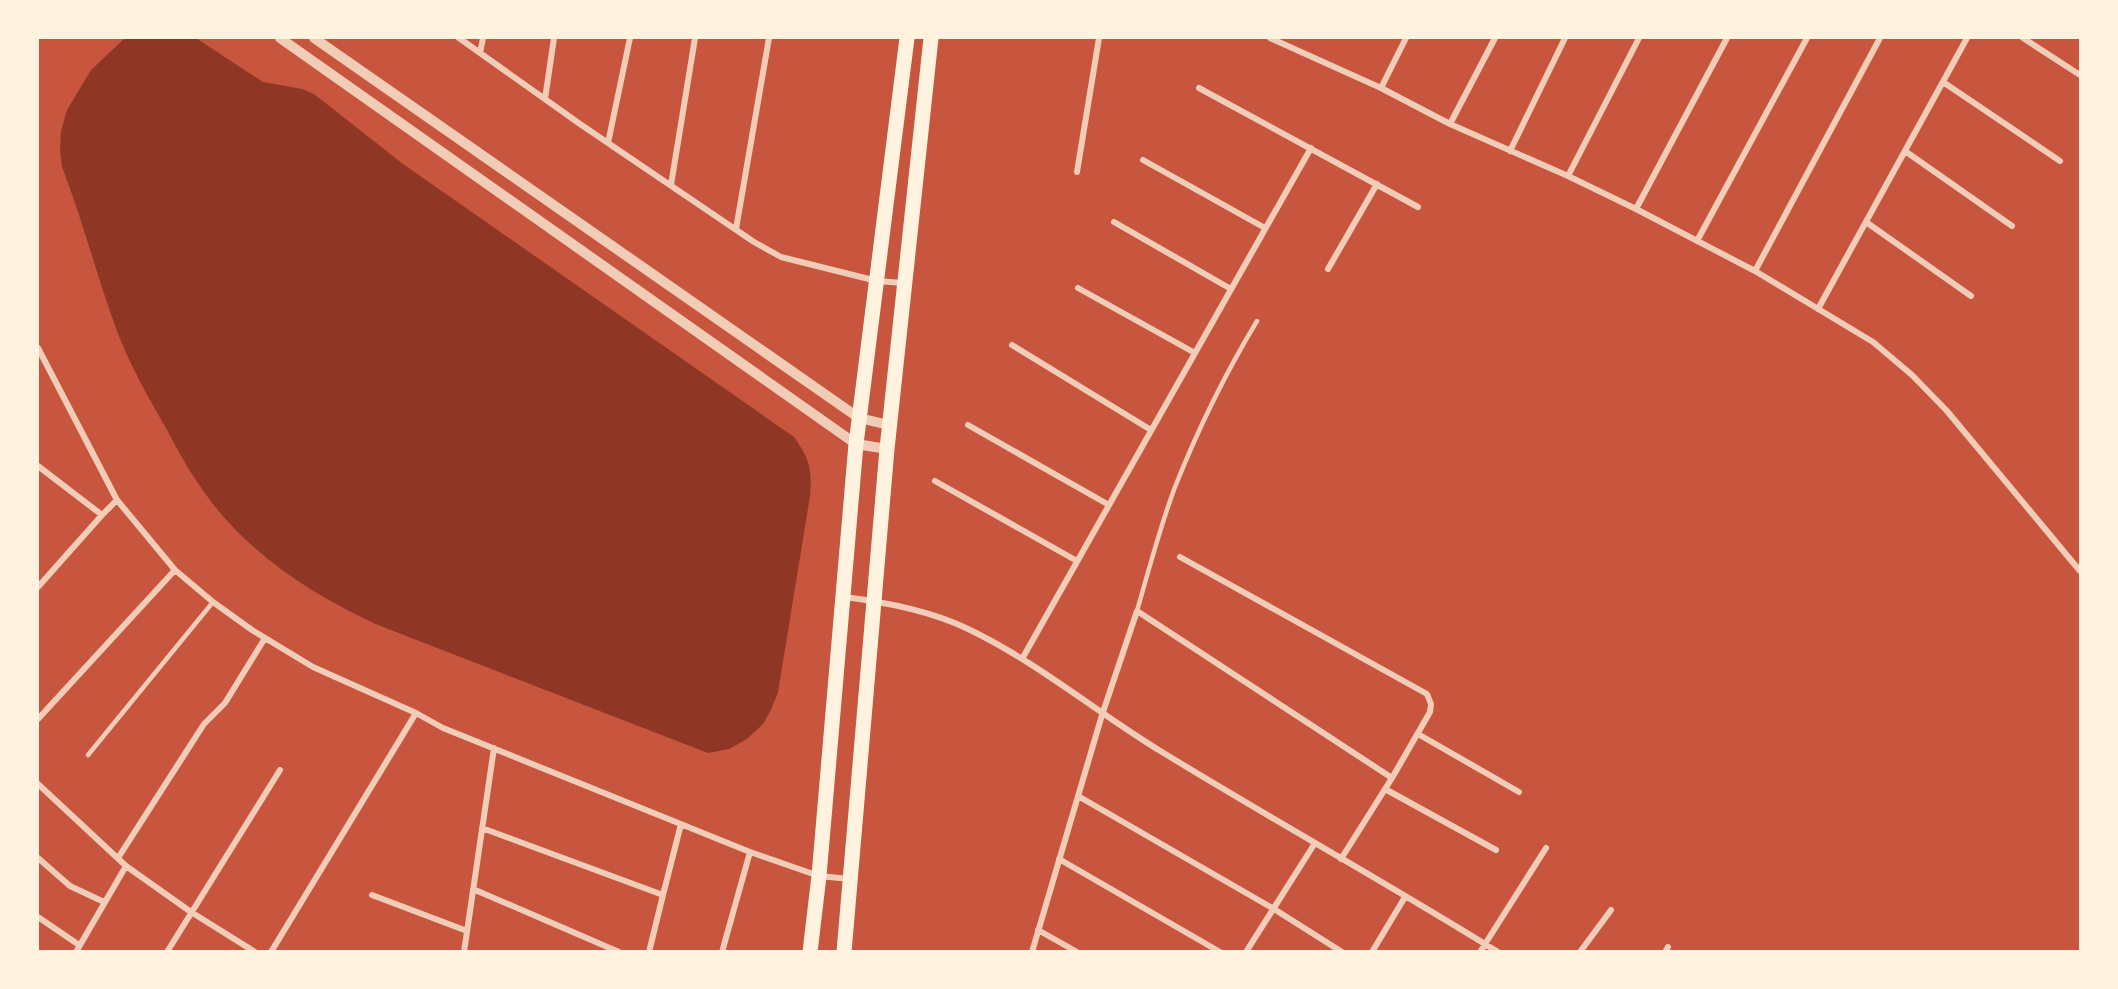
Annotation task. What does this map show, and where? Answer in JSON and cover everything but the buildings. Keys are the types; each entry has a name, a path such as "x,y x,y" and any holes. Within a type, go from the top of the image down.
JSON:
{"main road":[{"path":"810,951 819,876 856,444 907,38"},
{"path":"844,951 889,425 931,38"}],"street":[{"path":"280,38 856,444 887,449"},
{"path":"314,38 859,418 889,425"},
{"path":"459,38 608,143 781,257 877,281 905,283"},
{"path":"480,52 483,38"},
{"path":"545,99 554,38"},
{"path":"608,143 630,38"},
{"path":"671,185 695,38"},
{"path":"736,229 769,38"},
{"path":"1077,172 1099,38"},
{"path":"1270,38 1636,209 1755,271 1874,342 1912,375 1947,411 2080,571"},
{"path":"1381,88 1406,38"},
{"path":"1450,124 1495,38"},
{"path":"1510,151 1565,38"},
{"path":"1568,176 1639,38"},
{"path":"1636,209 1727,38"},
{"path":"1697,241 1807,38"},
{"path":"1755,271 1880,38"},
{"path":"1818,309 1967,38"},
{"path":"2023,38 2080,75"},
{"path":"1943,82 2060,161"},
{"path":"1199,88 1418,207"},
{"path":"1022,658 1311,148"},
{"path":"1905,151 2013,226"},
{"path":"1143,160 1265,228"},
{"path":"1328,270 1377,184"},
{"path":"1114,222 1231,289"},
{"path":"1866,222 1971,296"},
{"path":"1078,288 1195,353"},
{"path":"1012,345 1151,430"},
{"path":"38,348 117,500 175,570 213,602 265,638 313,667 416,713 443,728 750,852 819,876 850,879"},
{"path":"968,425 1109,505"},
{"path":"38,466 102,515"},
{"path":"935,481 1077,561"},
{"path":"38,587 117,500"},
{"path":"1180,557 1427,694 1431,704 1430,712 1341,859"},
{"path":"38,719 175,570"},
{"path":"843,597 907,607 965,627 1022,658 1102,715 1160,752 1498,951"},
{"path":"1032,951 1102,715 1137,611 1392,778"},
{"path":"118,858 204,724 225,703 265,638"},
{"path":"271,951 416,713"},
{"path":"1418,734 1519,792"},
{"path":"466,951 494,748"},
{"path":"167,951 280,770"},
{"path":"38,784 126,866 191,912 255,951"},
{"path":"1384,789 1496,850"},
{"path":"1078,796 1342,951"},
{"path":"649,951 681,824"},
{"path":"482,828 663,895"},
{"path":"1246,951 1315,843"},
{"path":"1480,951 1546,848"},
{"path":"722,951 750,852"},
{"path":"38,858 70,886 104,902"},
{"path":"1059,859 1220,951"},
{"path":"38,917 77,948 126,866"},
{"path":"473,889 619,951"},
{"path":"372,896 467,931"},
{"path":"1372,951 1405,897"},
{"path":"1580,951 1611,910"},
{"path":"1038,930 1077,951"}],"lane":[{"path":"1137,611 1175,488 1205,418 1233,361 1257,321"},
{"path":"88,754 213,602"}],"shaded area":[{"path":"125,38 196,38 263,82 302,89 314,94 403,164 794,437 809,465 810,496 778,692 763,724 747,739 729,749 708,753 378,625 326,599 278,567 234,529 189,470 133,368 110,311 62,167 61,131 67,110 91,70"}]}
